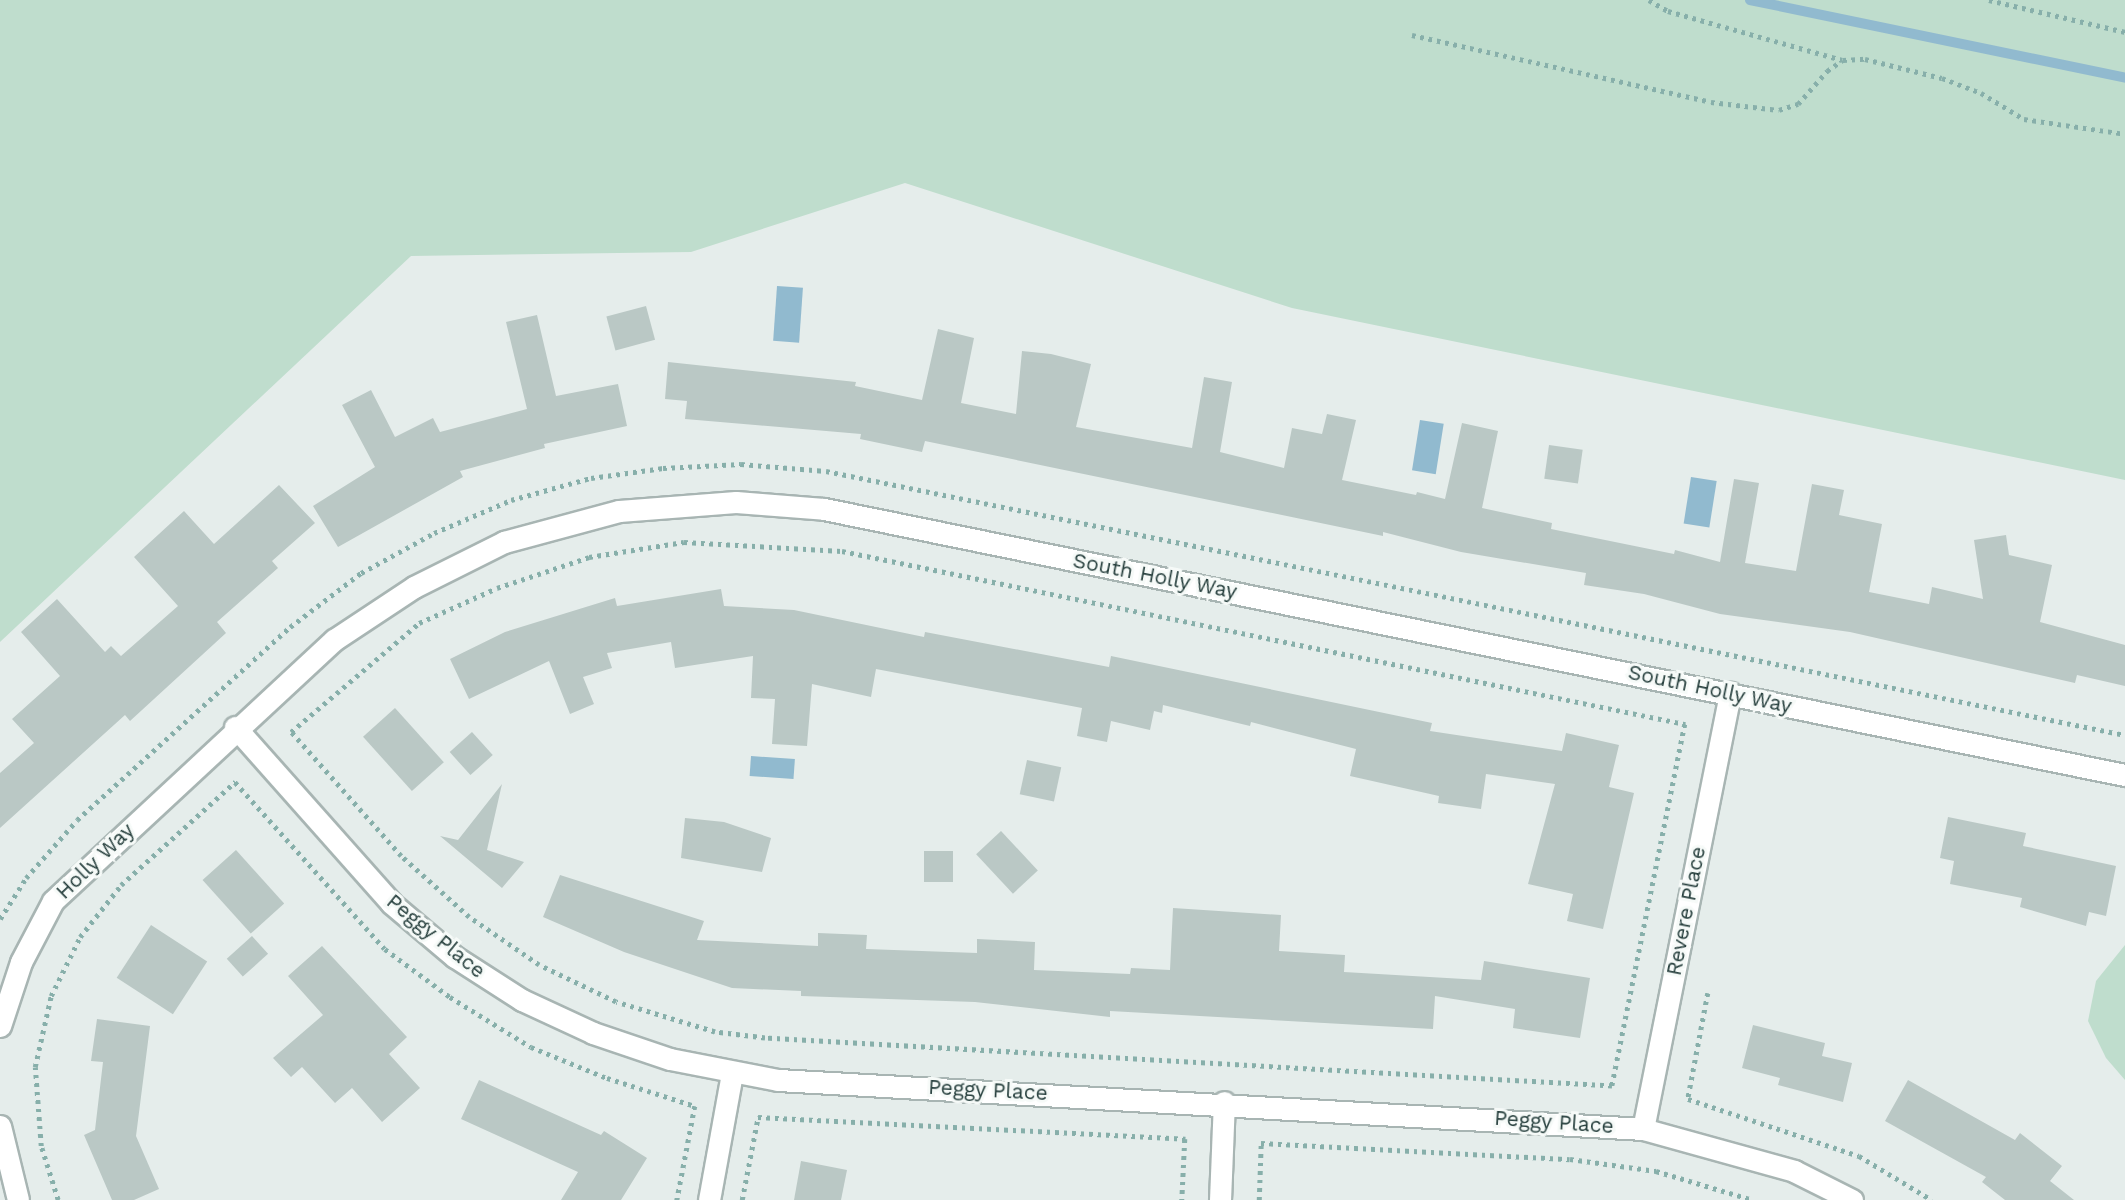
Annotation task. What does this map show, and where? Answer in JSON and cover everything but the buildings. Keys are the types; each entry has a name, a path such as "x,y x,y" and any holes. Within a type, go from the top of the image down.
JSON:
{"street":[{"name":"South Holly Way","path":"235,727 334,640 414,587 504,542 619,511 736,502 824,509 2125,775"},
{"name":"Revere Place","path":"1643,1129 1730,693"},
{"name":"Holly Way","path":"0,1026 21,962 53,901 235,727"},
{"name":"Peggy Place","path":"235,727 391,902 455,957 522,1000 593,1033 732,1074 1643,1129 1794,1171 1852,1200"},
{"path":"709,1200 732,1074"},
{"path":"1220,1200 1224,1102"},
{"path":"0,1126 18,1200"}],"path":[{"path":"1649,0 1668,11 1843,60 1865,59 1942,78 1981,93 2024,119 2125,134"},
{"path":"1989,0 2125,32"},
{"path":"1412,35 1711,102 1779,110 1798,104 1827,71 1843,60"},
{"path":"0,919 26,878 77,820 290,627 361,573 434,533 511,500 592,478 663,468 741,464 826,471 2125,735"},
{"path":"684,542 842,551 1685,724 1612,1086 715,1032 605,997 539,965 469,917 401,856 291,732 419,623 497,588 589,558 684,542"},
{"path":"58,1200 41,1146 35,1067 51,996 80,937 121,885 235,782 386,949 450,997 531,1047 607,1078 695,1106 677,1200"},
{"path":"1708,993 1688,1099 1859,1156 1932,1200"},
{"path":"743,1200 758,1117 1185,1139 1182,1200"},
{"path":"1259,1200 1261,1143 1570,1159 1656,1171 1753,1200"}],"green space":[{"path":"0,0 2125,0 2125,480 1292,308 905,183 691,252 411,256 0,642"},
{"path":"2125,945 2125,1080 2106,1058 2088,1021 2096,981"}],"water":[{"path":"777,286 803,288 799,343 773,341"},
{"path":"1420,420 1444,424 1436,474 1412,470"},
{"path":"1691,477 1717,481 1709,527 1684,523"},
{"path":"751,756 795,759 793,779 750,776"}],"waterway":[{"path":"1750,0 2125,78"}]}
